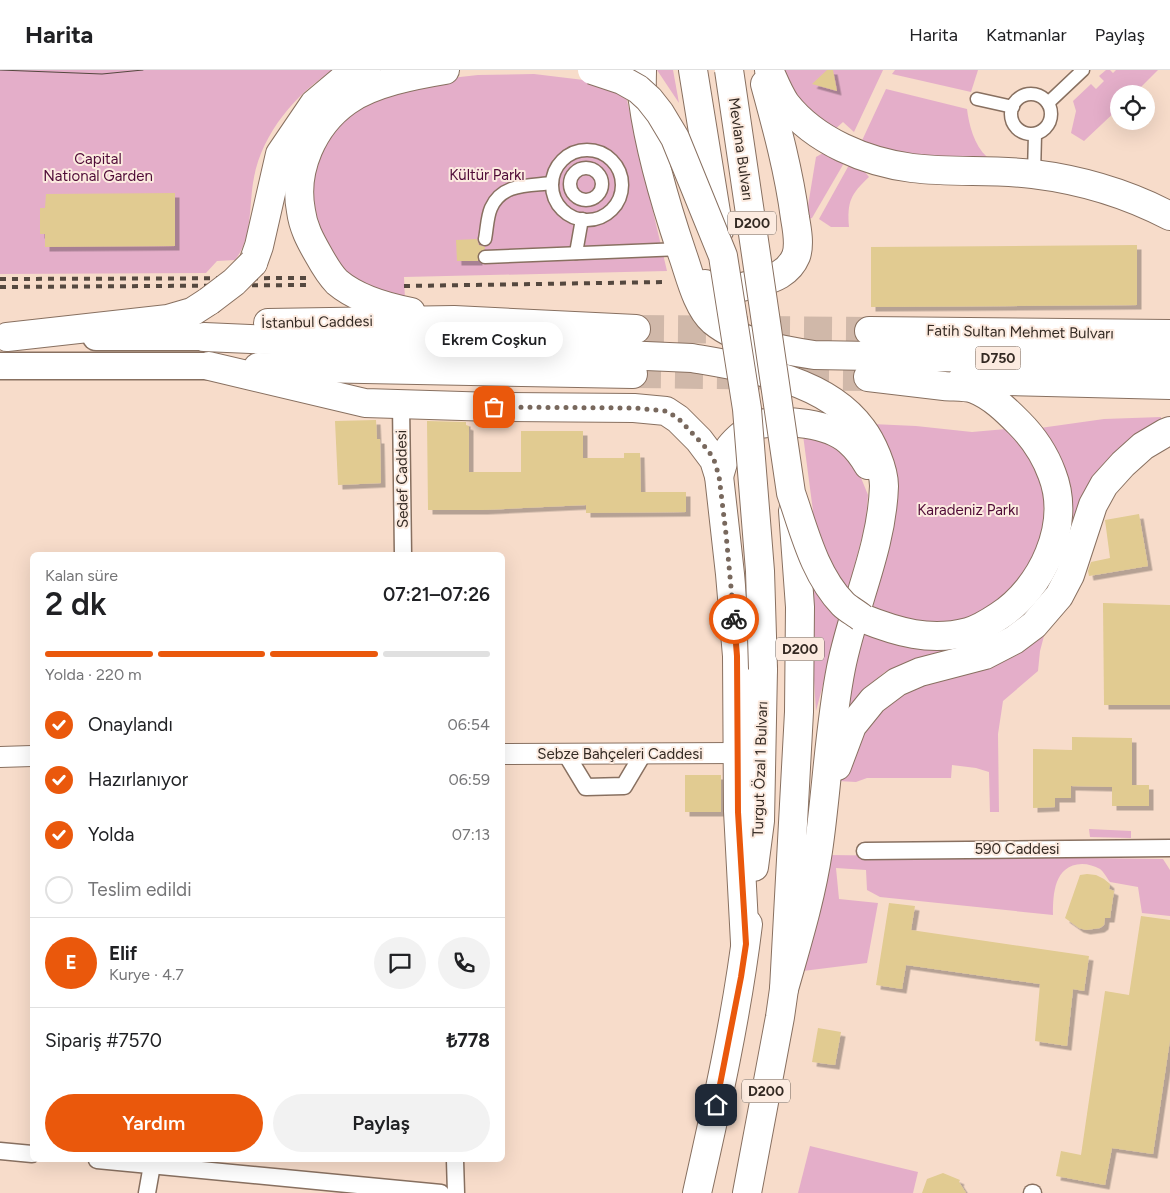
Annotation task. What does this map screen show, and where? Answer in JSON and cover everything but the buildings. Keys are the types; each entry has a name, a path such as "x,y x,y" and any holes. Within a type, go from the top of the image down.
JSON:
{"highway":[{"path":"4,336 168,319 192,312 209,301 234,282 253,263 259,246 280,154 314,104 346,77 366,70"},
{"path":"445,70 379,86 352,98 335,112 325,122 309,147 301,172 299,197 300,211 310,240 329,272 346,289 366,299 390,307 454,320"},
{"path":"592,70 622,80 638,89 649,99 669,125 722,256"},
{"name":"D750","path":"642,70 642,99 651,143 669,214 698,299 712,320 743,338 787,351 826,356 1170,361"},
{"path":"693,70 722,256"},
{"name":"Mevlana Bulvarı","path":"729,70 791,492"},
{"path":"681,249 700,281 712,288 736,289 772,279 788,270 796,255 798,236 792,193 762,70"},
{"path":"769,70 786,103 800,118 819,134 847,150 877,161 912,168 1034,174 1093,184 1170,216"},
{"name":"Turgut Özal 1 Bulvarı","path":"697,1193 720,1088 746,944 760,821 762,763 763,669 760,571 747,409 722,256"},
{"name":"İstanbul Caddesi","path":"204,337 254,323 454,320 636,329"},
{"name":"Fatih Sultan Mehmet Bulvarı","path":"869,331 1170,334"},
{"path":"204,337 692,358 745,367 791,381 824,396 846,412 862,429 878,457 884,484 880,517 869,568 844,650 835,698 824,803 807,911 784,989"},
{"path":"209,366 633,374"},
{"path":"209,366 365,403 494,407 634,408 666,411 678,418 699,440 714,460 719,476 726,534 736,647 738,812 746,944"},
{"path":"791,492 812,553 823,577 843,604 862,618 902,633 928,637 970,632 1012,608 1035,579 1052,548 1056,533 1057,500 1055,485 1046,460 1035,442 1004,408 972,389 868,377 1170,385"},
{"path":"719,476 729,448 742,434 758,425 788,421 813,426 831,431 848,439 864,458 870,469 880,517"},
{"path":"824,803 852,726 873,700 897,682 920,672 985,655 1014,640 1034,624 1060,596 1070,575 1093,505 1104,485 1122,464 1143,446 1165,432 1170,431"},
{"name":"D200","path":"747,1193 784,989 799,712 800,607 791,492"}],"main road":[{"name":"İstanbul Caddesi","path":"4,336 204,337"},
{"path":"0,366 209,366"}],"street":[{"path":"1048,103 1082,70"},
{"path":"1027,95 1035,95 1042,97 1048,103 1051,110 1051,118 1043,131 1036,134 1028,134 1020,131 1015,126 1012,119 1013,107 1020,98 1027,95"},
{"path":"977,99 1013,107"},
{"path":"1034,174 1036,134"},
{"path":"580,151 593,151 602,154 615,164 622,179 620,195 617,202 606,214 598,218 580,219 568,214 558,203 554,197 553,179 557,168 566,157 580,151"},
{"path":"590,169 593,151"},
{"path":"590,169 599,174 602,179 602,188 595,198 579,199 572,191 571,180 572,176 580,170 590,169"},
{"path":"485,239 491,208 500,194 513,187 553,179 571,180"},
{"path":"602,188 620,195"},
{"path":"576,253 584,200"},
{"path":"485,257 681,249"},
{"name":"Sedef Caddesi","path":"401,404 404,552"},
{"name":"Sebze Bahçeleri Caddesi","path":"505,754 738,754"},
{"path":"566,754 586,787 624,786 643,754"},
{"path":"0,756 30,756"},
{"name":"590 Caddesi","path":"865,850 1170,848"},
{"path":"0,1151 30,1154"},
{"path":"119,1162 152,1165 190,1164 441,1193"},
{"path":"455,1162 456,1193"},
{"path":"147,1193 152,1165"}],"green space":[{"name":"Capital National Garden","path":"0,70 333,70 292,104 271,133 257,166 247,233 235,260 217,261 206,273 0,274"},
{"path":"657,70 673,70 679,103"},
{"path":"776,70 883,70 854,132 843,122 833,131 810,116"},
{"path":"895,70 978,70 971,92 892,74"},
{"path":"1106,70 1110,70 1113,73 1116,70 1158,70 1143,85 1110,85 1110,116 1084,141 1071,133 1076,111 1073,101 1091,84 1096,89 1104,81 1099,76"},
{"name":"Kültür Parkı","path":"534,74 592,81 625,92 667,271 404,277 405,300 349,278 319,235 309,192 322,139 362,103 451,78 478,75"},
{"path":"886,89 967,109 975,141 987,157 1001,166 938,164 859,147"},
{"path":"823,153 844,163 812,218 808,219 806,218 816,157"},
{"path":"849,165 864,171 869,177 858,188 851,199 849,227 831,227 819,219"},
{"path":"1161,417 1161,423 1131,439 1104,463 1092,481 1060,571 1030,614 989,642 904,664 885,672 863,690 843,714 862,629 938,645 1055,563 1033,429 1104,419"},
{"name":"Karadeniz Parkı","path":"872,424 916,426 972,432 1006,429 1029,454 1042,486 1044,502 1043,531 1035,556 1014,589 976,617 934,628 864,609 880,555"},
{"path":"803,435 841,448 857,468 868,495 866,520 861,541 816,711 807,572 813,511"},
{"path":"1044,636 1038,671 1003,701 998,734 999,812 990,812 989,772 976,768 952,765 951,778 867,778 856,782 838,781 852,743 888,703 910,689 992,667 1017,655"},
{"path":"1089,829 1131,831 1131,838 1090,837"},
{"path":"827,855 1163,859 1170,870 1170,916 1142,913 1138,887 1110,882 1100,869 1087,864 1073,866 1066,869 1061,875 1055,890 1053,915 880,897 867,890 866,870 836,868 839,899 878,903 867,963 803,971"},
{"path":"810,1146 918,1172 913,1193 798,1193"}],"tunnel":[{"path":"636,329 869,331"},
{"path":"633,374 868,377"}],"tram line":[{"path":"0,70 102,74 143,70"}],"railway":[{"path":"0,279 306,278"},
{"path":"404,286 667,282"},
{"path":"0,287 306,285"}],"way so far":[{"path":"494,407 653,409 666,411 678,418 708,450 714,460 719,476 734,619"}],"place":[{"name":"Ekrem Coşkun","path":"494,407"}],"route":[{"path":"716,1105 746,944 738,812 737,656 734,619"}]}
